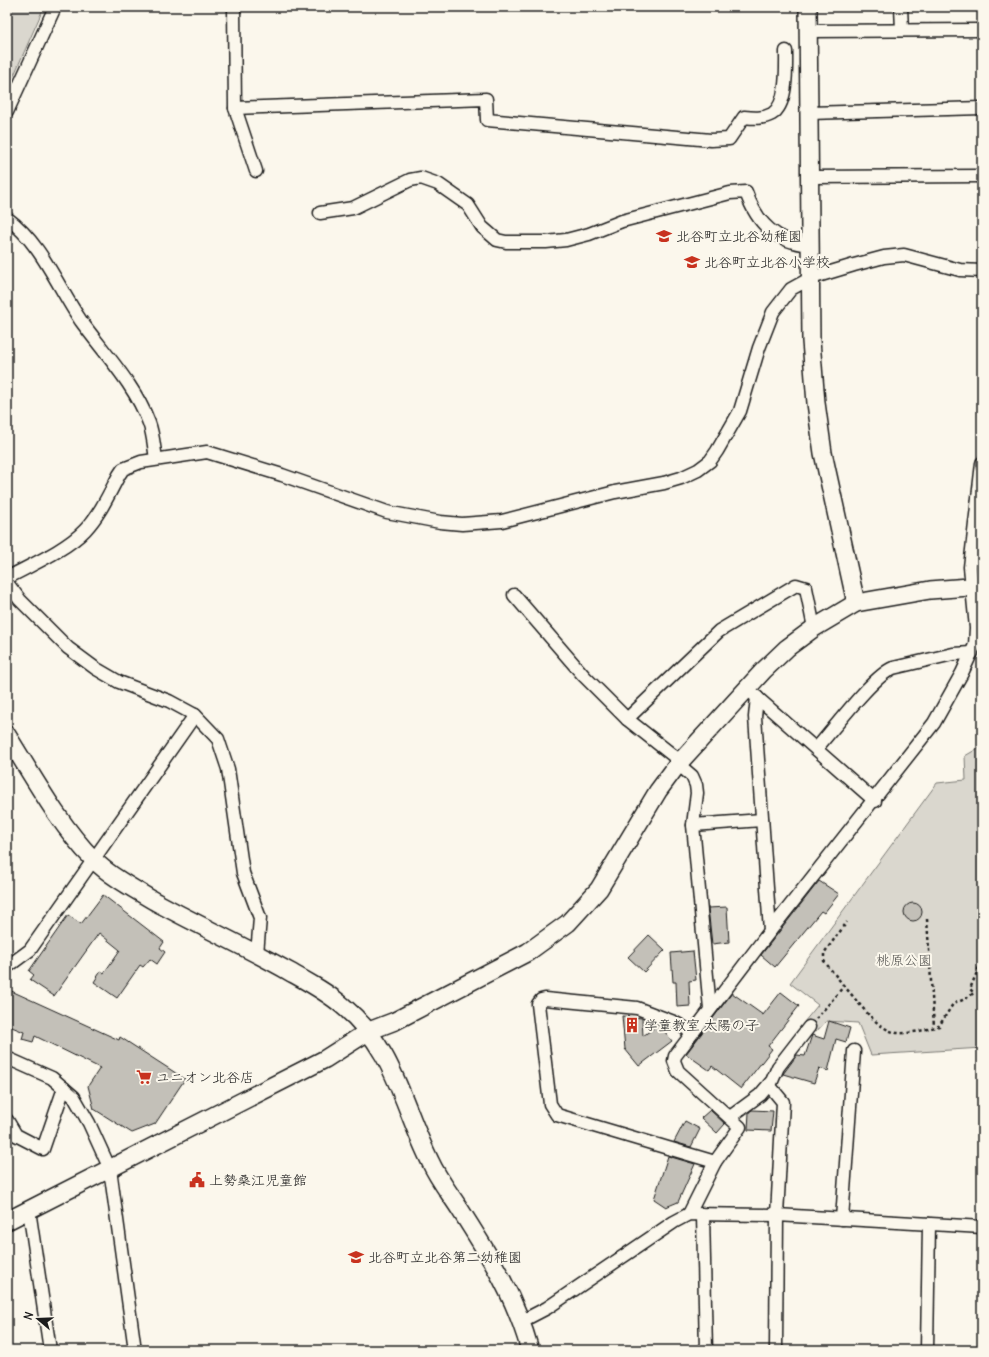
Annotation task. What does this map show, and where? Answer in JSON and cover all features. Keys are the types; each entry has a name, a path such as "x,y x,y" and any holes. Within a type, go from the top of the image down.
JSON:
{"street":[{"path":"7,112 55,7"},
{"path":"234,7 235,108 256,171"},
{"path":"808,7 811,341 816,403 823,453 856,603"},
{"path":"901,7 902,30"},
{"path":"808,32 982,30"},
{"path":"235,108 486,99 487,120 711,140 729,139 744,118 766,116 777,109 783,95 786,51"},
{"path":"808,113 982,108"},
{"path":"810,177 982,176"},
{"path":"320,213 353,208 410,180 421,178 438,184 468,205 482,227 497,240 506,242 546,242 566,240 589,234 622,221 730,193 746,192 752,208 762,224 798,244 810,245"},
{"path":"7,218 17,225 39,249 59,286 81,320 134,392 150,424 156,459"},
{"path":"7,578 61,548 85,530 98,513 123,469 156,459 207,452 282,475 387,512 440,522 462,524 502,521 615,492 664,483 698,470 710,461 717,451 740,411 759,348 773,312 791,289 811,278 884,257 904,255 960,270 982,271"},
{"path":"689,1214 716,1162 740,1127 678,1071 675,1066 675,1056 770,931 875,801 934,723 950,697 975,645 976,587 970,567 982,463"},
{"path":"7,583 20,600 68,648 95,668 119,682 169,701 195,715 218,739 228,769 243,873 260,918 257,954"},
{"path":"627,719 719,631 796,585 806,588 814,628"},
{"path":"7,1221 325,1059 369,1031 395,1021 528,952 568,923 599,889 658,791 679,762 752,693 764,670 783,653 814,628 856,603 923,592 976,587"},
{"path":"514,595 584,676 627,719 679,762 692,776 696,784 697,793 693,825 710,1009"},
{"path":"816,749 857,701 885,672 893,668 953,654 972,653"},
{"path":"752,693 875,801"},
{"path":"752,693 770,931"},
{"path":"7,967 30,950 195,715"},
{"path":"7,735 67,828 94,860 138,892 257,954 327,994 344,1006 369,1031 388,1060 431,1163 496,1266 510,1292 522,1321 530,1350"},
{"path":"693,825 762,820"},
{"path":"692,1032 674,1022 637,1008 545,999 541,1000 538,1004 550,1104 557,1115 716,1162"},
{"path":"730,1117 760,1095 769,1085 778,1067 810,1027"},
{"path":"842,1219 854,1051"},
{"path":"7,1058 52,1078 74,1097 89,1123 110,1169 135,1350"},
{"path":"769,1085 783,1102 777,1215 776,1350"},
{"path":"7,1120 16,1135 43,1148 64,1088"},
{"path":"29,1210 50,1350"},
{"path":"522,1321 547,1308 674,1222 689,1214 777,1215 982,1227"},
{"path":"703,1215 706,1350"},
{"path":"927,1350 929,1224"}],"path":[{"path":"927,919 934,1027"},
{"path":"847,922 824,953 824,961 872,1020 894,1032 910,1032 939,1026 953,1004 974,993 970,988 982,960"},
{"path":"810,1027 844,986"}],"green space":[{"path":"7,7 44,7 7,91"},
{"name":"桃原公園","path":"982,746 982,1048 871,1055 858,1023 826,1021 816,1032 804,1022 818,1005 790,983 937,783 966,780 965,756"}],"building":[{"path":"819,881 839,894 824,913 821,911 775,967 761,955"},
{"path":"103,895 164,942 160,948 165,952 157,964 150,959 143,967 140,965 117,998 94,982 101,971 104,973 120,950 99,933 54,996 30,980 34,975 29,971 68,915 81,924"},
{"path":"913,903 919,906 922,912 919,918 913,921 907,918 904,912 907,906"},
{"path":"727,907 729,942 712,944 708,908"},
{"path":"649,935 665,950 644,972 628,957"},
{"path":"693,951 696,980 689,981 690,1006 677,1007 676,982 673,982 671,953"},
{"path":"7,989 119,1040 120,1037 185,1079 155,1124 132,1133 94,1109 88,1086 100,1068 35,1036 33,1042 22,1039 24,1032 7,1025"},
{"path":"781,992 799,1006 768,1046 772,1049 741,1089 712,1066 709,1070 686,1054 732,993 763,1015"},
{"path":"622,1016 642,1018 643,1036 659,1024 672,1041 639,1066 625,1049"},
{"path":"829,1021 850,1028 846,1042 836,1039 828,1071 819,1068 814,1083 783,1074 797,1055 805,1056 812,1035 824,1039"},
{"path":"710,1110 725,1124 717,1133 701,1118"},
{"path":"752,1110 773,1111 771,1131 748,1130 749,1112"},
{"path":"685,1121 700,1129 691,1147 674,1142"},
{"path":"668,1156 695,1164 678,1202 666,1207 654,1199"}],"place":[{"name":"北谷町立北谷幼稚園","path":"664,236"},
{"name":"北谷町立北谷小学校","path":"692,262"},
{"name":"学童教室 太陽の子","path":"632,1025"},
{"name":"ユニオン北谷店","path":"144,1077"},
{"name":"上勢桑江児童館","path":"197,1180"},
{"name":"北谷町立北谷第二幼稚園","path":"356,1257"}]}
